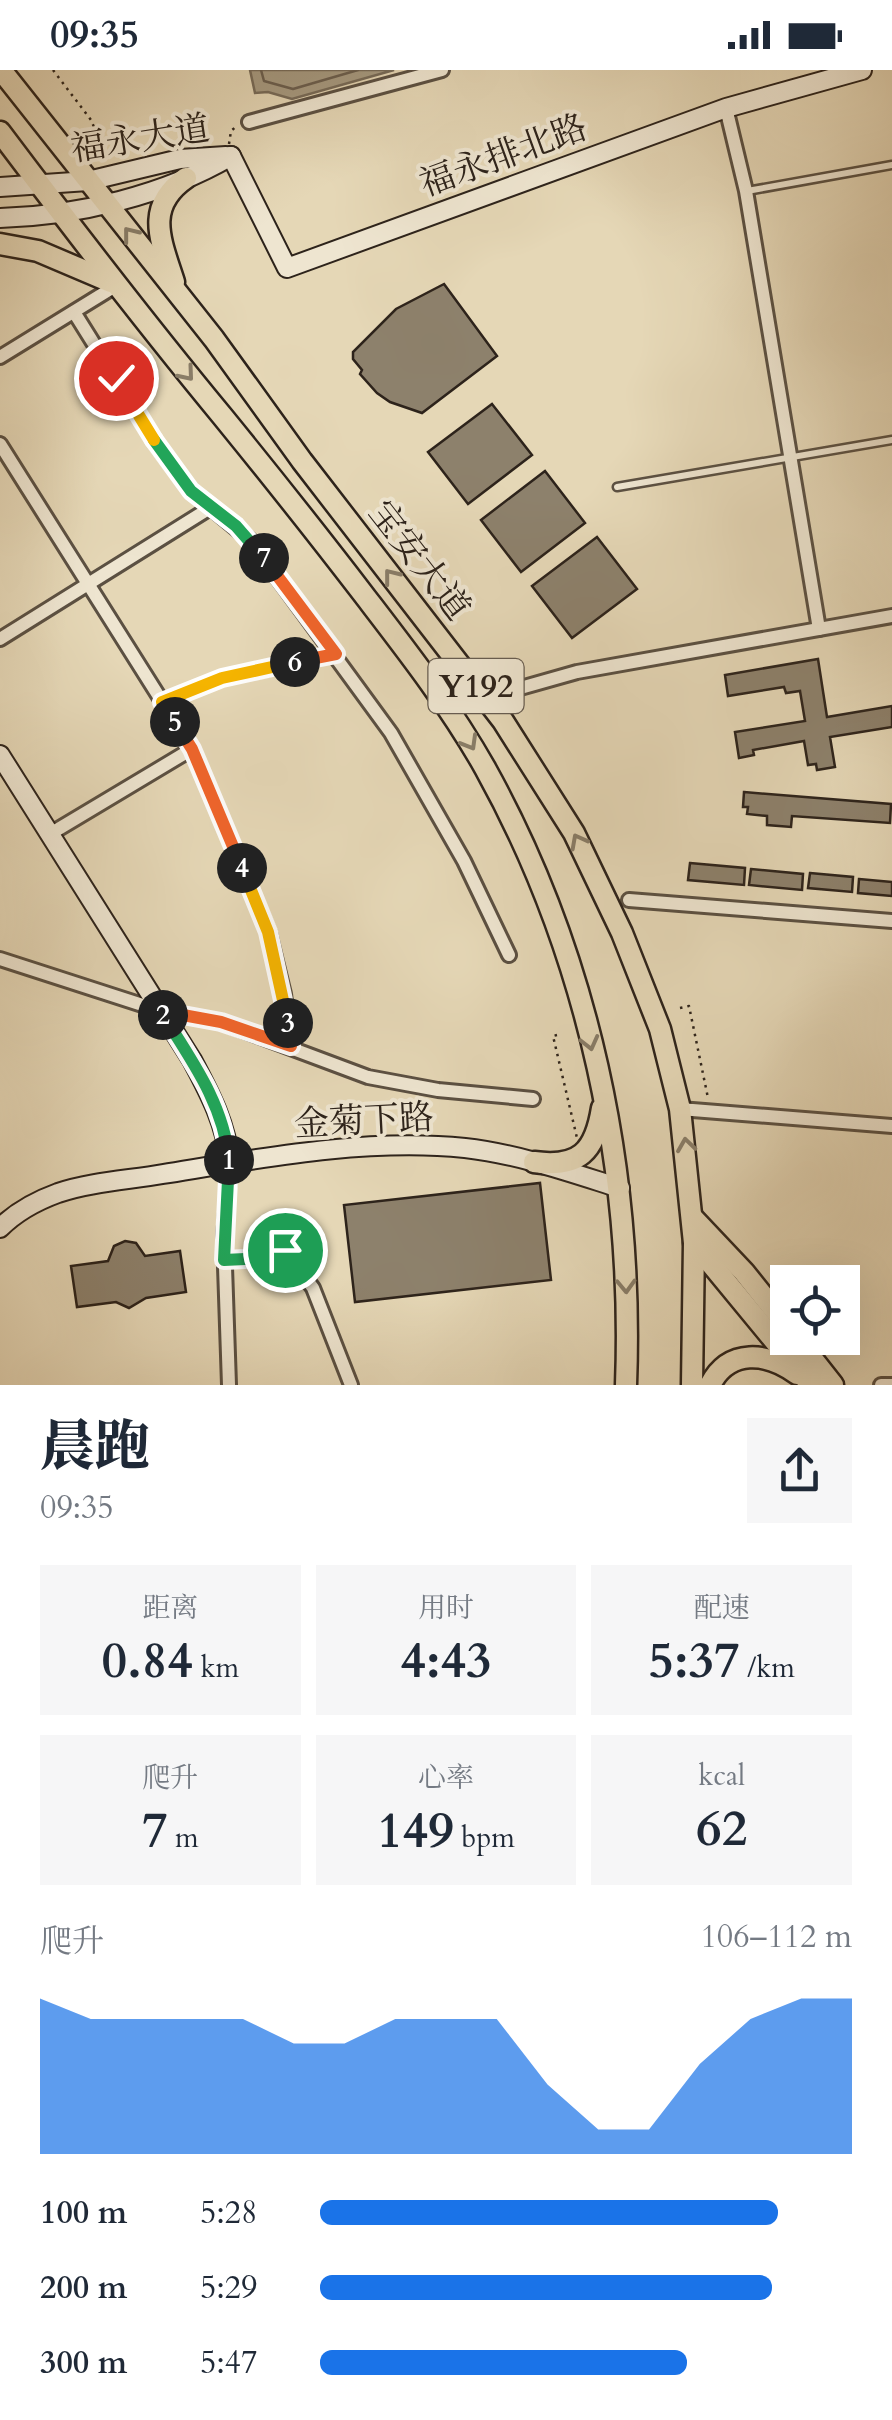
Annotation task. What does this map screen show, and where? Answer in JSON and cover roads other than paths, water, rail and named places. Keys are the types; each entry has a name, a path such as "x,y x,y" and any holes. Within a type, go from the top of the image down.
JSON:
{"main road":[{"name":"宝安大道","path":"0,70 214,339 302,461 485,698 553,797 593,870 660,1029 680,1109 693,1218 692,1385"},
{"name":"宝安大道","path":"0,132 285,492 449,707 514,823 550,908 572,974 604,1096 620,1188 626,1385"},
{"path":"180,298 158,221 162,202 186,178"},
{"path":"0,244 38,251 118,285"},
{"path":"534,1162 563,1163 581,1156 594,1139 604,1096"},
{"path":"693,1218 770,1304"},
{"path":"694,1242 811,1385"},
{"path":"809,1355 833,1385"},
{"path":"710,1385 725,1365 746,1357 776,1362 811,1385"}],"street":[{"path":"248,122 442,70"},
{"name":"福永排北路","path":"231,156 287,268 726,108 862,70"},
{"path":"726,108 746,191 819,629"},
{"name":"福永大道","path":"0,188 88,182 180,159 231,156"},
{"name":"福永大道","path":"0,218 106,203 186,178 231,156"},
{"path":"0,358 118,285"},
{"path":"74,312 157,445 191,491 250,540 391,734 464,860 509,955"},
{"path":"0,444 192,749 268,932 284,994 291,1046"},
{"path":"0,639 210,508"},
{"path":"485,698 577,672 892,616"},
{"path":"162,702 222,678 336,654"},
{"path":"50,834 192,749"},
{"path":"0,755 217,1106 227,1134 230,1163 224,1260 229,1385"},
{"path":"629,900 892,921"},
{"path":"0,960 161,1011 221,1022 387,1082 533,1099"},
{"path":"680,1109 892,1126"},
{"name":"金菊下路","path":"0,1228 34,1202 63,1191 338,1149 424,1146 484,1150 620,1188"},
{"path":"224,1260 266,1258 285,1250 313,1288 351,1385"},
{"path":"881,1385 892,1384"}],"lane":[{"path":"746,191 892,165"},
{"path":"616,487 892,440"}],"water":[{"path":"250,70 394,70 292,99 268,92 255,93"}]}
